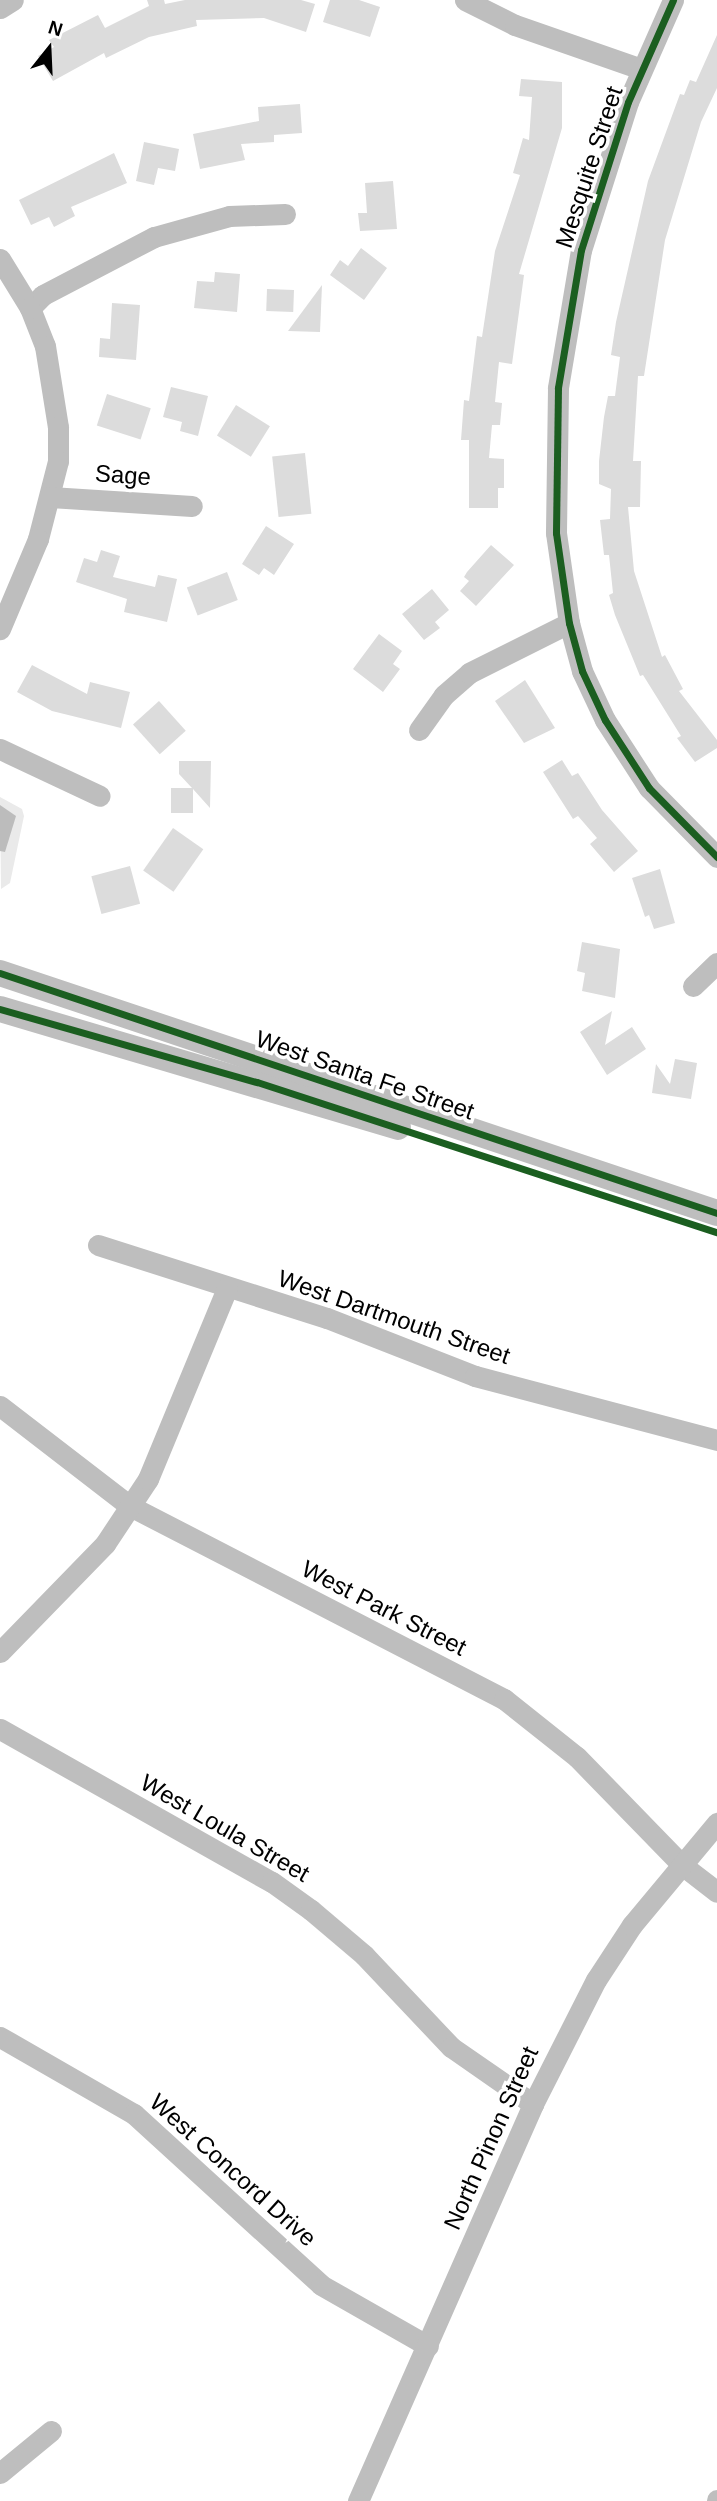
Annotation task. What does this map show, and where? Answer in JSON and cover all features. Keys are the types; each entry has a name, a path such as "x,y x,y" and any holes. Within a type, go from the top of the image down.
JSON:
{"street":[{"path":"0,8 13,0"},
{"path":"465,0 515,24 641,69"},
{"name":"Mesquite Street","path":"673,0 641,69 603,170 581,250 558,388 555,533 569,623 582,671 621,748 649,788 717,857"},
{"path":"30,308 95,265 154,237 229,216 285,214"},
{"path":"0,259 30,308 55,388 58,461 38,539 0,629"},
{"name":"Sage","path":"50,497 192,506"},
{"path":"419,730 444,695 469,673 569,623"},
{"path":"0,749 100,796"},
{"path":"693,986 717,962"},
{"name":"West Santa Fe Street","path":"0,973 717,1213"},
{"name":"West Santa Fe Street","path":"0,1009 257,1082 717,1233"},
{"name":"West Dartmouth Street","path":"98,1245 327,1318 475,1376 717,1440"},
{"path":"0,1652 75,1578 148,1479 227,1288"},
{"name":"West Park Street","path":"0,1406 130,1506 504,1699 577,1757 682,1866 717,1892"},
{"name":"West Loula Street","path":"0,1729 292,1896 364,1955 451,2047 533,2104"},
{"name":"North Pinon Street","path":"358,2501 533,2104 596,1980 632,1925 717,1823"},
{"name":"West Concord Drive","path":"0,2037 134,2114 321,2285 428,2346"},
{"path":"0,2473 51,2431"}],"shaded area":[{"path":"0,797 22,809 24,816 10,883 1,889"},
{"path":"0,805 16,816 5,852 0,851"}],"building":[{"path":"147,0 164,0 165,4 185,0 301,0 315,4 306,32 264,18 196,20 197,26 149,37 106,58 104,53 53,81 38,56 54,47 49,40 98,15 105,28 149,6"},
{"path":"330,0 359,0 380,7 370,37 323,22"},
{"path":"717,35 717,88 701,122 665,240 644,376 638,376 633,461 641,461 640,507 628,507 634,571 662,657 665,655 683,689 679,691 717,740 717,748 695,762 677,738 681,736 643,675 640,676 615,615 609,595 613,593 609,555 604,555 600,520 610,519 611,489 599,484 599,461 608,396 615,396 620,357 611,355 616,322 648,181 680,94 684,95 690,80 696,82"},
{"path":"521,79 562,82 562,128 519,274 524,275 512,364 499,362 495,402 502,403 500,425 492,425 489,458 504,459 504,488 498,488 498,508 469,508 469,440 461,440 464,400 469,401 477,336 482,337 495,251 520,175 513,173 523,138 529,140 532,97 519,96"},
{"path":"300,104 302,133 274,135 274,142 241,144 245,160 200,169 193,134 259,121 258,107"},
{"path":"144,142 179,149 175,171 158,168 154,185 136,181"},
{"path":"114,153 127,183 71,207 75,216 54,227 49,217 31,225 19,200"},
{"path":"393,181 397,229 360,231 358,213 367,213 365,183"},
{"path":"361,248 387,268 364,300 330,275 340,260 348,266"},
{"path":"215,272 240,274 237,312 194,308 197,281 214,282"},
{"path":"322,285 320,332 288,331"},
{"path":"267,289 294,290 293,312 266,311"},
{"path":"112,303 140,305 136,360 99,357 100,338 110,339"},
{"path":"171,387 208,396 198,436 180,431 182,422 163,417"},
{"path":"107,394 151,408 141,440 97,425"},
{"path":"236,405 270,426 251,457 217,436"},
{"path":"305,453 311,514 279,517 272,456"},
{"path":"266,526 294,544 274,575 264,568 259,575 242,564"},
{"path":"491,545 514,565 476,606 460,591 469,581 464,577 467,572"},
{"path":"101,550 120,556 113,577 155,587 158,575 177,579 167,622 124,612 127,599 76,582 84,558 97,562"},
{"path":"227,572 238,600 198,615 187,587"},
{"path":"432,589 449,610 435,622 440,628 424,640 402,614"},
{"path":"379,634 402,651 393,664 400,669 383,692 353,669"},
{"path":"32,665 87,694 90,682 130,692 121,728 52,711 17,692"},
{"path":"525,680 555,728 524,743 495,701"},
{"path":"159,701 186,731 160,754 133,724"},
{"path":"562,760 572,776 578,773 602,810 638,851 614,872 590,844 597,838 578,816 573,819 543,772"},
{"path":"179,761 211,761 210,808 193,789 193,813 171,813 171,788 192,788 179,774"},
{"path":"173,828 203,849 173,892 143,871"},
{"path":"130,866 140,904 101,914 91,876"},
{"path":"660,869 675,923 654,929 649,915 645,917 632,878"},
{"path":"582,942 620,949 615,998 582,991 585,973 577,971"},
{"path":"612,1011 605,1045 632,1027 646,1049 607,1075 580,1032"},
{"path":"675,1059 697,1063 691,1099 652,1093 656,1064 670,1084"}],"cycle path":[{"path":"673,0 628,102 581,250 558,388 556,533 569,623 582,671 605,720 649,788 717,857"},
{"path":"0,973 717,1213"},
{"path":"0,1009 257,1082 717,1232"}]}
